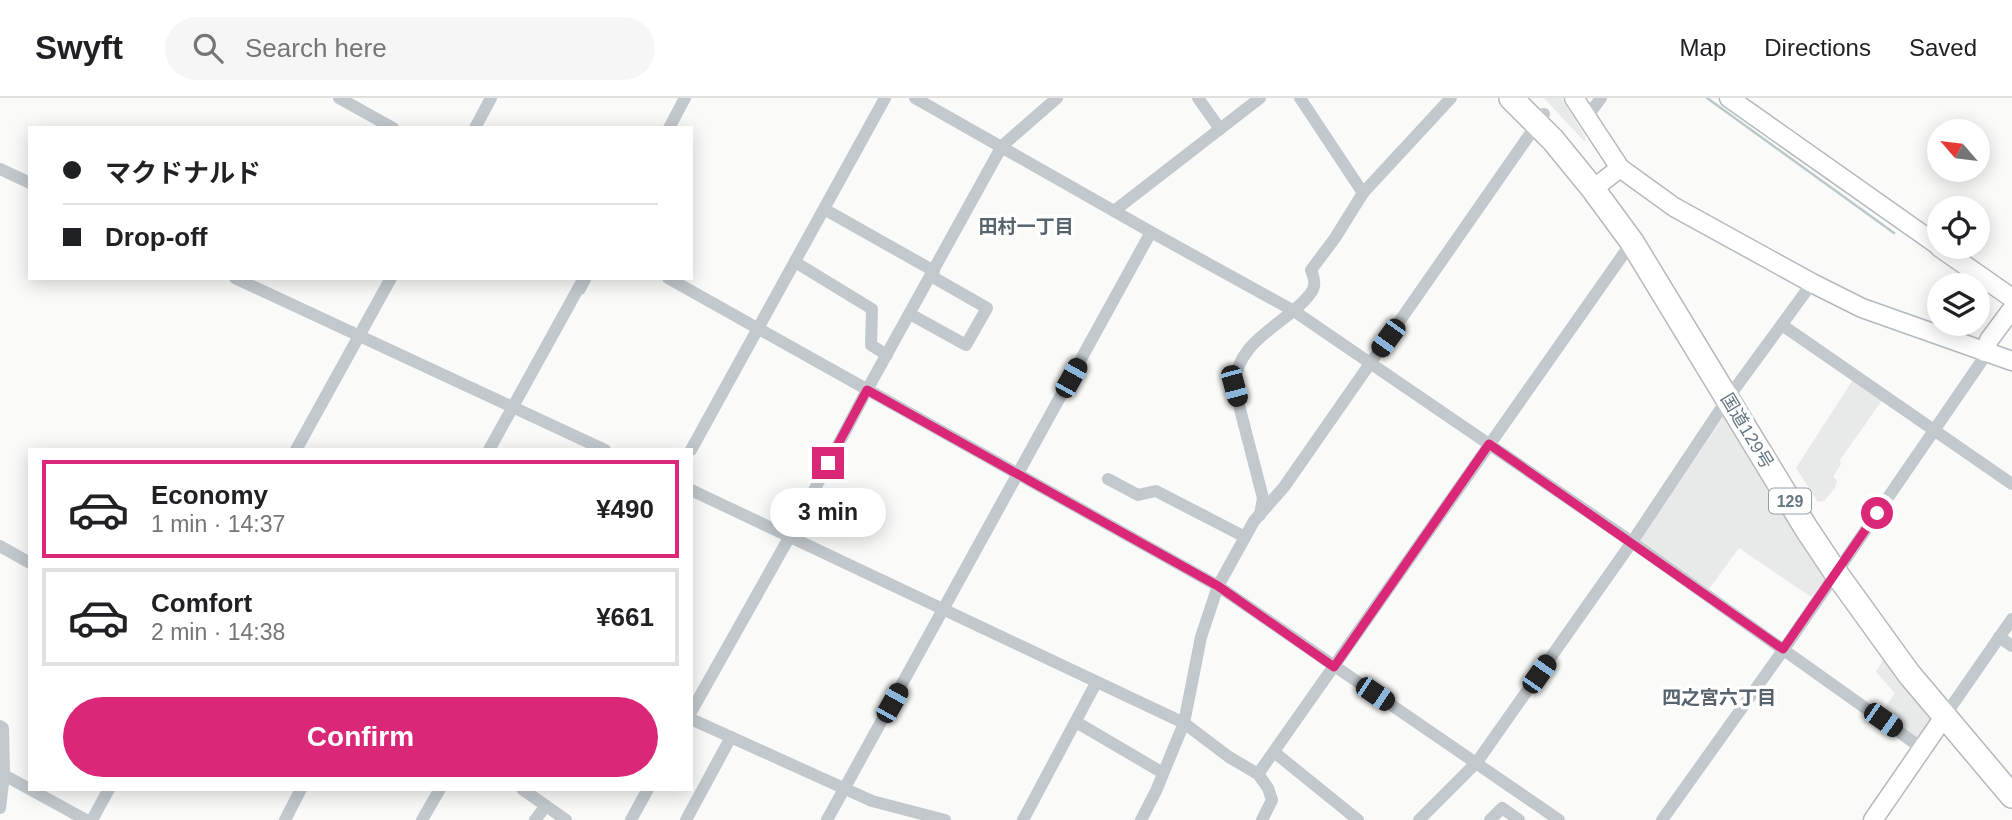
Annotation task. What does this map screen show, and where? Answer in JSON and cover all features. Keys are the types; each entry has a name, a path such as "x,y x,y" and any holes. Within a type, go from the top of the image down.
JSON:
{"highway":[{"name":"国道129号","path":"1510,98 1540,119 1605,179 1641,232 1731,394"},
{"name":"国道129号","path":"1527,98 1540,119"},
{"name":"国道129号","path":"1605,179 1632,242 1805,507 1839,568 1895,637 2012,796"},
{"name":"国道129号","path":"1948,712 2012,778"}],"street":[{"path":"339,98 389,126"},
{"path":"476,126 491,98"},
{"path":"670,126 685,98"},
{"path":"692,448 885,98"},
{"path":"915,98 1294,310 1632,542 1923,749"},
{"path":"693,708 1002,146 1057,98"},
{"path":"1198,98 1220,129"},
{"path":"1114,211 1260,98"},
{"path":"1300,98 1363,193"},
{"path":"1259,515 1263,498 1234,386 1235,371 1252,344 1313,291 1315,283 1311,270 1363,193 1451,98"},
{"path":"1574,98 1587,117 1605,179 1651,192 1812,284 1863,308 2012,361"},
{"path":"1587,117 1601,98"},
{"path":"1728,98 1927,239"},
{"path":"1141,820 1184,723 1200,637 1218,586 1245,537 1259,515 1284,487 1540,119"},
{"path":"0,169 28,182"},
{"path":"824,209 987,308 966,345 910,314"},
{"path":"827,820 1151,232"},
{"path":"1258,774 1632,242"},
{"path":"1956,259 2012,298"},
{"path":"795,262 872,309 871,345 887,355"},
{"path":"239,280 601,448"},
{"path":"297,448 390,280"},
{"path":"490,448 583,280"},
{"path":"672,280 1218,586 1559,820"},
{"path":"1419,820 1476,762 1632,542 1731,394 1812,284"},
{"path":"1662,820 1981,362 1989,340 2012,309"},
{"path":"1782,325 2012,484"},
{"path":"1108,479 1139,495 1156,491 1245,537"},
{"path":"693,491 1184,723 1229,757 1258,774 1268,788 1272,800 1262,820"},
{"path":"0,546 28,562"},
{"path":"1873,820 2012,619"},
{"path":"1999,637 2012,646"},
{"path":"1023,820 1096,682"},
{"path":"693,720 872,801 945,820"},
{"path":"1076,722 1163,773"},
{"path":"0,726 3,728 4,775 0,808"},
{"path":"686,820 731,737"},
{"path":"1274,752 1358,820"},
{"path":"4,775 28,788"},
{"path":"33,791 86,820"},
{"path":"92,820 108,791"},
{"path":"285,820 300,791"},
{"path":"422,820 439,791"},
{"path":"525,791 566,820"},
{"path":"631,820 647,791"},
{"path":"535,820 546,806"},
{"path":"1490,820 1502,808 1519,820"}],"shaded area":[{"path":"1544,98 1561,98 1585,136 1585,141 1583,140"},
{"path":"1854,378 1883,399 1840,460 1841,464 1833,477 1837,480 1835,488 1824,501 1818,502 1796,468"},
{"path":"1726,413 1826,578 1811,597 1739,548 1709,589 1640,540"},
{"path":"1884,658 1931,721 1919,739 1881,713 1895,693 1876,672"}],"waterway":[{"path":"1707,98 1894,233"},
{"path":"583,293 590,280"}],"district":[{"name":"田村一丁目","path":"1026,226"},
{"name":"四之宮六丁目","path":"1719,697"}],"route":[{"path":"828,463 867,390 1218,586 1334,667 1489,444 1783,649 1877,513"}]}
